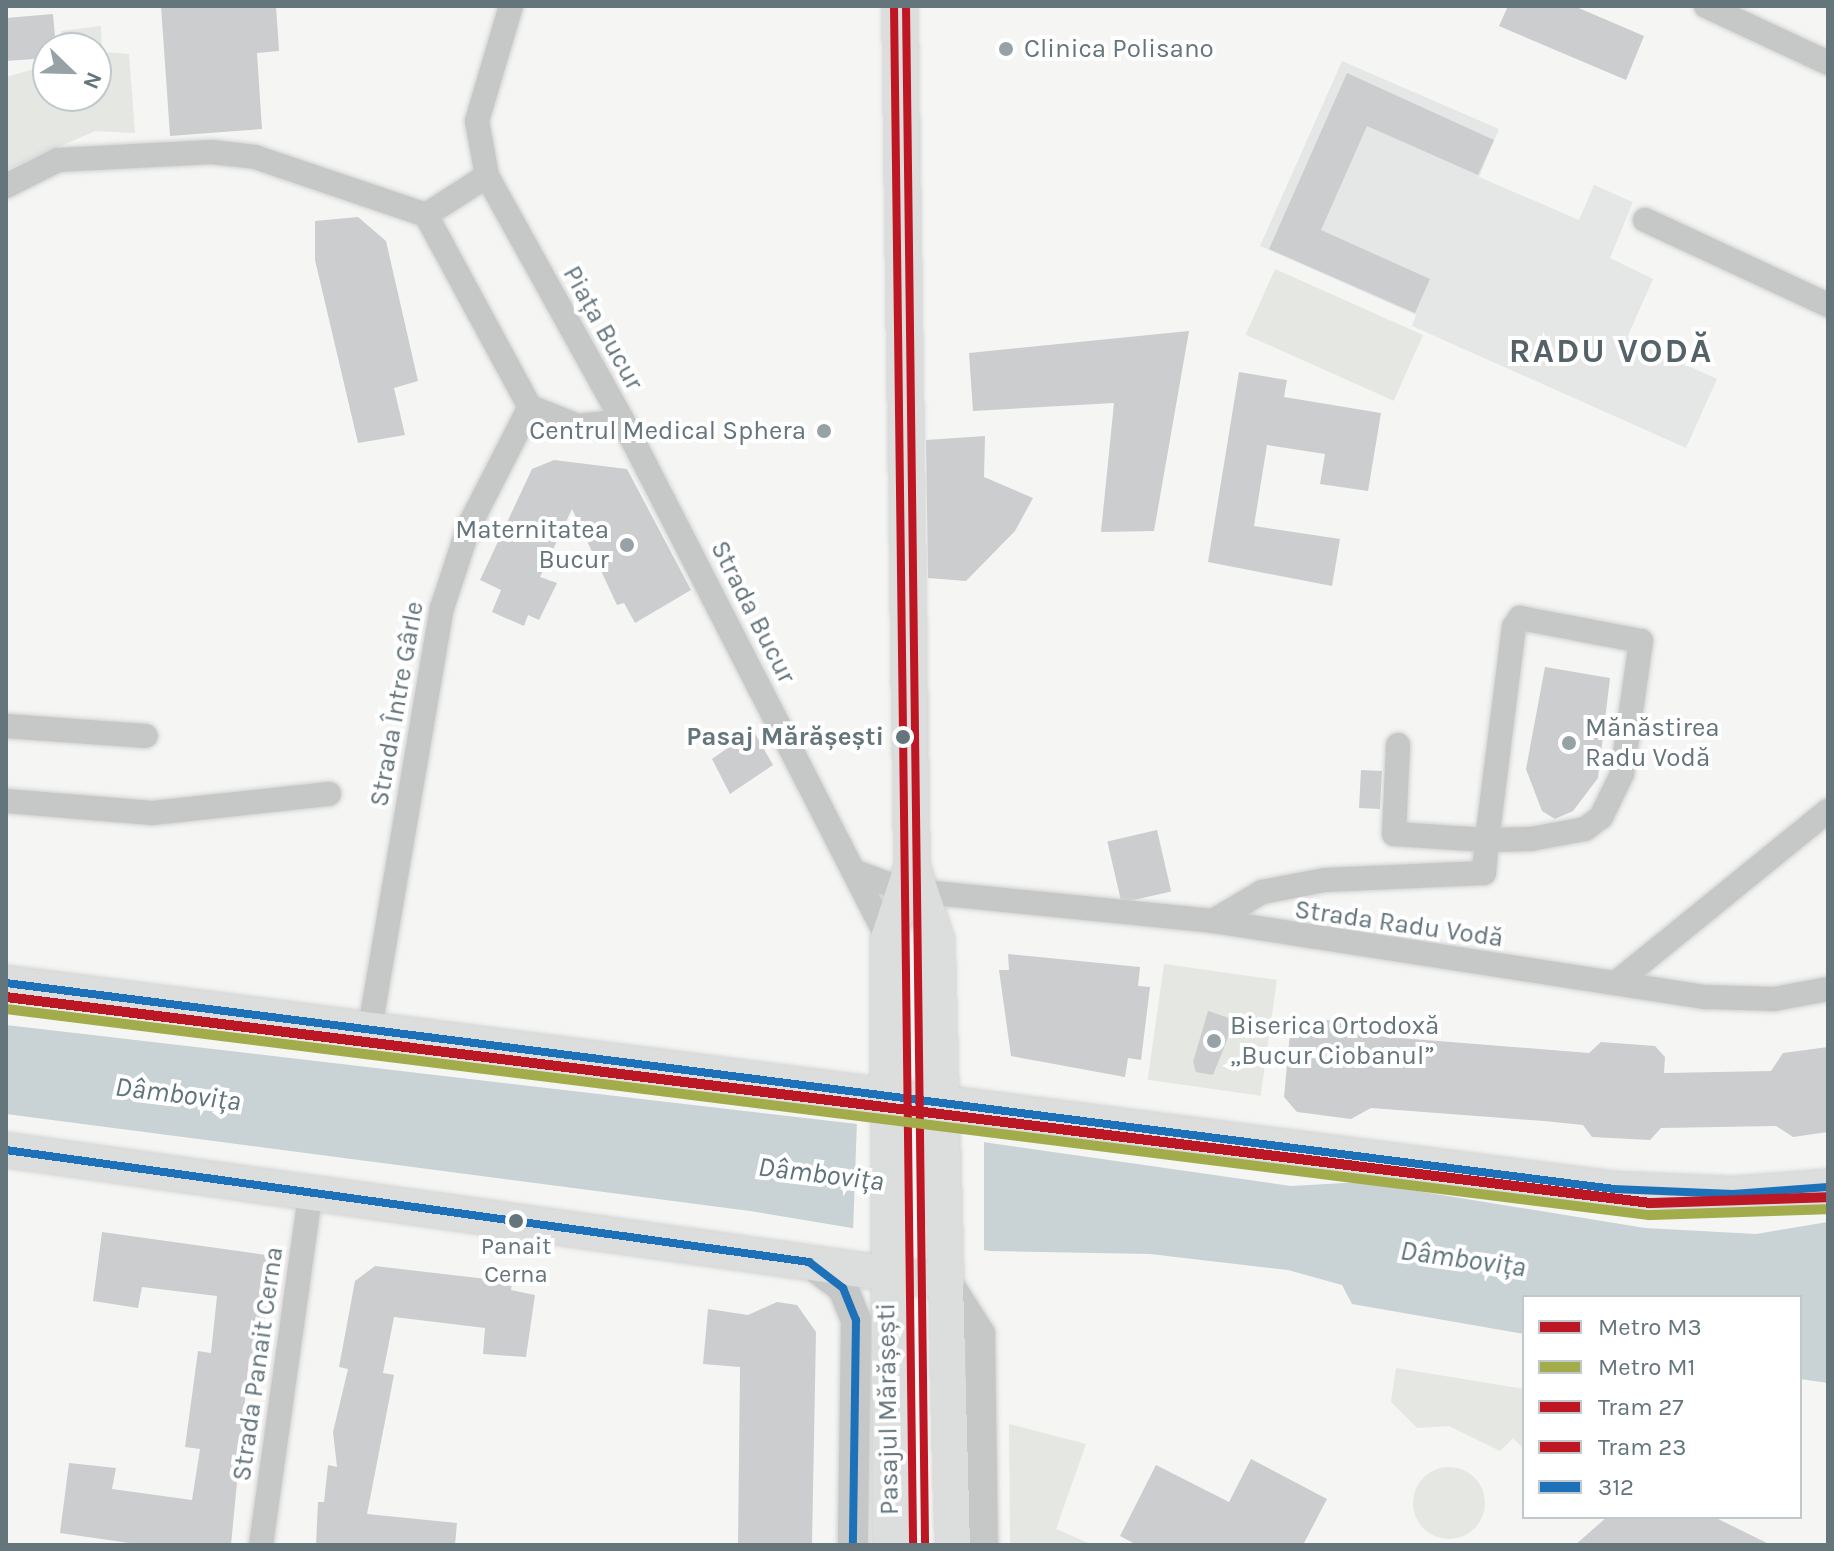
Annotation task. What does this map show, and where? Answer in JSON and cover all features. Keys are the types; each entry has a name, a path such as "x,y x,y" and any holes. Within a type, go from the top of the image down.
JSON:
{"main road":[{"path":"900,6 912,882 937,940 953,1545"},
{"name":"Pasajul Mărășești","path":"890,1545 886,1256 888,939 912,882"},
{"path":"6,983 370,1028 944,1115 1613,1189 1733,1194 1828,1187"},
{"path":"6,1150 809,1262 886,1256 947,1266"}],"street":[{"path":"426,215 487,176 477,121 511,6"},
{"path":"1706,6 1828,63"},
{"path":"6,186 58,160 212,152 255,157 426,215 530,407"},
{"name":"Piața Bucur","path":"487,176 623,421 578,426 530,407"},
{"path":"1645,220 1828,305"},
{"name":"Strada Între Gârle","path":"370,1028 442,608 469,526 530,407"},
{"name":"Strada Bucur","path":"623,421 888,939"},
{"path":"1213,921 1262,892 1325,880 1484,873 1487,840 1520,618 1641,641 1622,774 1601,817 1568,835 1487,840 1394,834 1398,745"},
{"path":"6,726 146,736"},
{"path":"6,801 153,813 329,794"},
{"path":"1616,983 1828,811"},
{"path":"856,872 912,882"},
{"name":"Strada Radu Vodă","path":"912,882 1213,921 1747,1000 1828,989"},
{"name":"Strada Panait Cerna","path":"261,1545 311,1191"},
{"path":"856,1320 886,1256"},
{"path":"809,1262 843,1288 856,1320 853,1545"},
{"path":"947,1266 980,1334 983,1545"}],"shaded area":[{"path":"101,26 101,32 61,31"},
{"path":"112,53 129,54 135,133 95,131 6,170 6,77 32,70 32,112 112,112"},
{"path":"1342,61 1499,129 1479,177 1579,220 1594,185 1633,202 1610,258 1653,279 1627,338 1717,379 1686,448 1412,326 1416,315 1260,246"},
{"path":"1275,269 1423,335 1394,401 1246,335"},
{"path":"1164,964 1277,980 1261,1096 1148,1080"},
{"path":"1396,1368 1522,1389 1522,1447 1513,1438 1500,1451 1449,1426 1417,1428 1391,1402"},
{"path":"1009,1424 1086,1444 1056,1529 1093,1545 1010,1545"},
{"path":"1449,1467 1469,1473 1479,1483 1485,1503 1479,1523 1469,1533 1449,1539 1429,1533 1419,1523 1413,1503 1419,1483 1429,1473"}],"water":[{"name":"Dâmbovița","path":"6,1025 857,1124 1291,1186 1362,1182 1645,1228 1756,1234 1828,1222 1828,1383 1802,1379 1802,1295 1522,1295 1522,1334 1352,1304 1342,1285 1288,1270 1150,1254 990,1251 750,1211 6,1114"}],"pier":[{"path":"857,1120 984,1141 984,1254 853,1232"}],"building":[{"path":"161,6 276,6 279,51 257,53 262,129 170,136"},
{"path":"1508,6 1574,6 1644,36 1626,80 1499,26"},
{"path":"53,14 55,32 32,32 32,59 6,61 6,18"},
{"path":"1347,73 1494,140 1478,175 1367,126 1321,230 1430,279 1415,313 1269,249"},
{"path":"358,217 386,241 418,381 394,388 405,435 358,443 315,260 315,221"},
{"path":"1189,331 1154,531 1101,532 1114,403 973,411 969,353"},
{"path":"1239,372 1287,380 1284,397 1381,413 1368,491 1320,484 1325,454 1267,445 1254,526 1340,539 1332,586 1208,562"},
{"path":"985,436 984,477 1033,498 1015,531 966,581 928,578 926,440"},
{"name":"Maternitatea Bucur","path":"554,460 627,469 691,590 635,623 624,603 617,605 572,509 540,577 557,583 539,620 528,615 524,626 492,612 501,590 480,580 532,469"},
{"name":"Mănăstirea Radu Vodă","path":"1545,667 1610,678 1598,778 1573,811 1555,819 1542,811 1526,769"},
{"path":"753,730 773,765 730,794 712,759"},
{"path":"1361,770 1382,771 1380,809 1359,808"},
{"path":"1157,830 1171,891 1121,903 1107,841"},
{"path":"1008,954 1140,967 1138,986 1150,987 1141,1060 1128,1058 1125,1077 1011,1056 999,970 1009,970"},
{"name":"Biserica Ortodoxă „Bucur Ciobanul”","path":"1208,1011 1235,1020 1213,1075 1196,1072 1193,1062"},
{"path":"1306,1019 1358,1022 1375,1036 1589,1053 1601,1042 1655,1046 1665,1057 1664,1073 1771,1071 1783,1053 1828,1047 1828,1132 1793,1137 1776,1126 1661,1128 1650,1140 1592,1137 1583,1125 1544,1121 1371,1108 1351,1119 1297,1112 1284,1097 1290,1033"},
{"path":"102,1232 273,1256 260,1360 249,1358 231,1545 143,1545 60,1533 69,1463 116,1468 112,1489 192,1500 200,1449 185,1447 198,1351 211,1353 217,1296 142,1287 138,1308 93,1301"},
{"path":"375,1266 512,1282 511,1290 535,1295 526,1357 483,1354 485,1328 394,1317 383,1373 394,1375 367,1514 457,1523 455,1545 316,1545 318,1502 324,1502 328,1465 337,1467 333,1432 348,1369 339,1367 355,1281"},
{"path":"777,1302 797,1305 816,1332 812,1545 738,1545 740,1367 703,1364 708,1309 748,1315"},
{"path":"1251,1459 1327,1499 1303,1545 1137,1545 1120,1536 1156,1465 1229,1502"},
{"path":"1605,1519 1718,1519 1771,1545 1575,1545"}],"metro line":[{"name":"M3","path":"6,997 1650,1203 1828,1197"},
{"name":"M1","path":"6,1009 1649,1215 1828,1209"}],"tram line":[{"name":"23","path":"894,6 913,1545"},
{"name":"27","path":"906,6 925,1545"}],"transit line":[{"name":"312","path":"6,983 1613,1189 1733,1194 1828,1187"},
{"name":"312","path":"6,1150 809,1262 843,1288 856,1320 853,1545"}],"place":[{"name":"Clinica Polisano","path":"1006,49"},
{"name":"Centrul Medical Sphera","path":"824,431"},
{"name":"Maternitatea Bucur","path":"627,545"},
{"name":"Pasaj Mărășești","path":"903,737"},
{"name":"Mănăstirea Radu Vodă","path":"1569,743"},
{"name":"Biserica Ortodoxă „Bucur Ciobanul”","path":"1214,1041"},
{"name":"Panait Cerna","path":"516,1221"}],"district":[{"name":"RADU VODĂ","path":"1611,352"}]}
